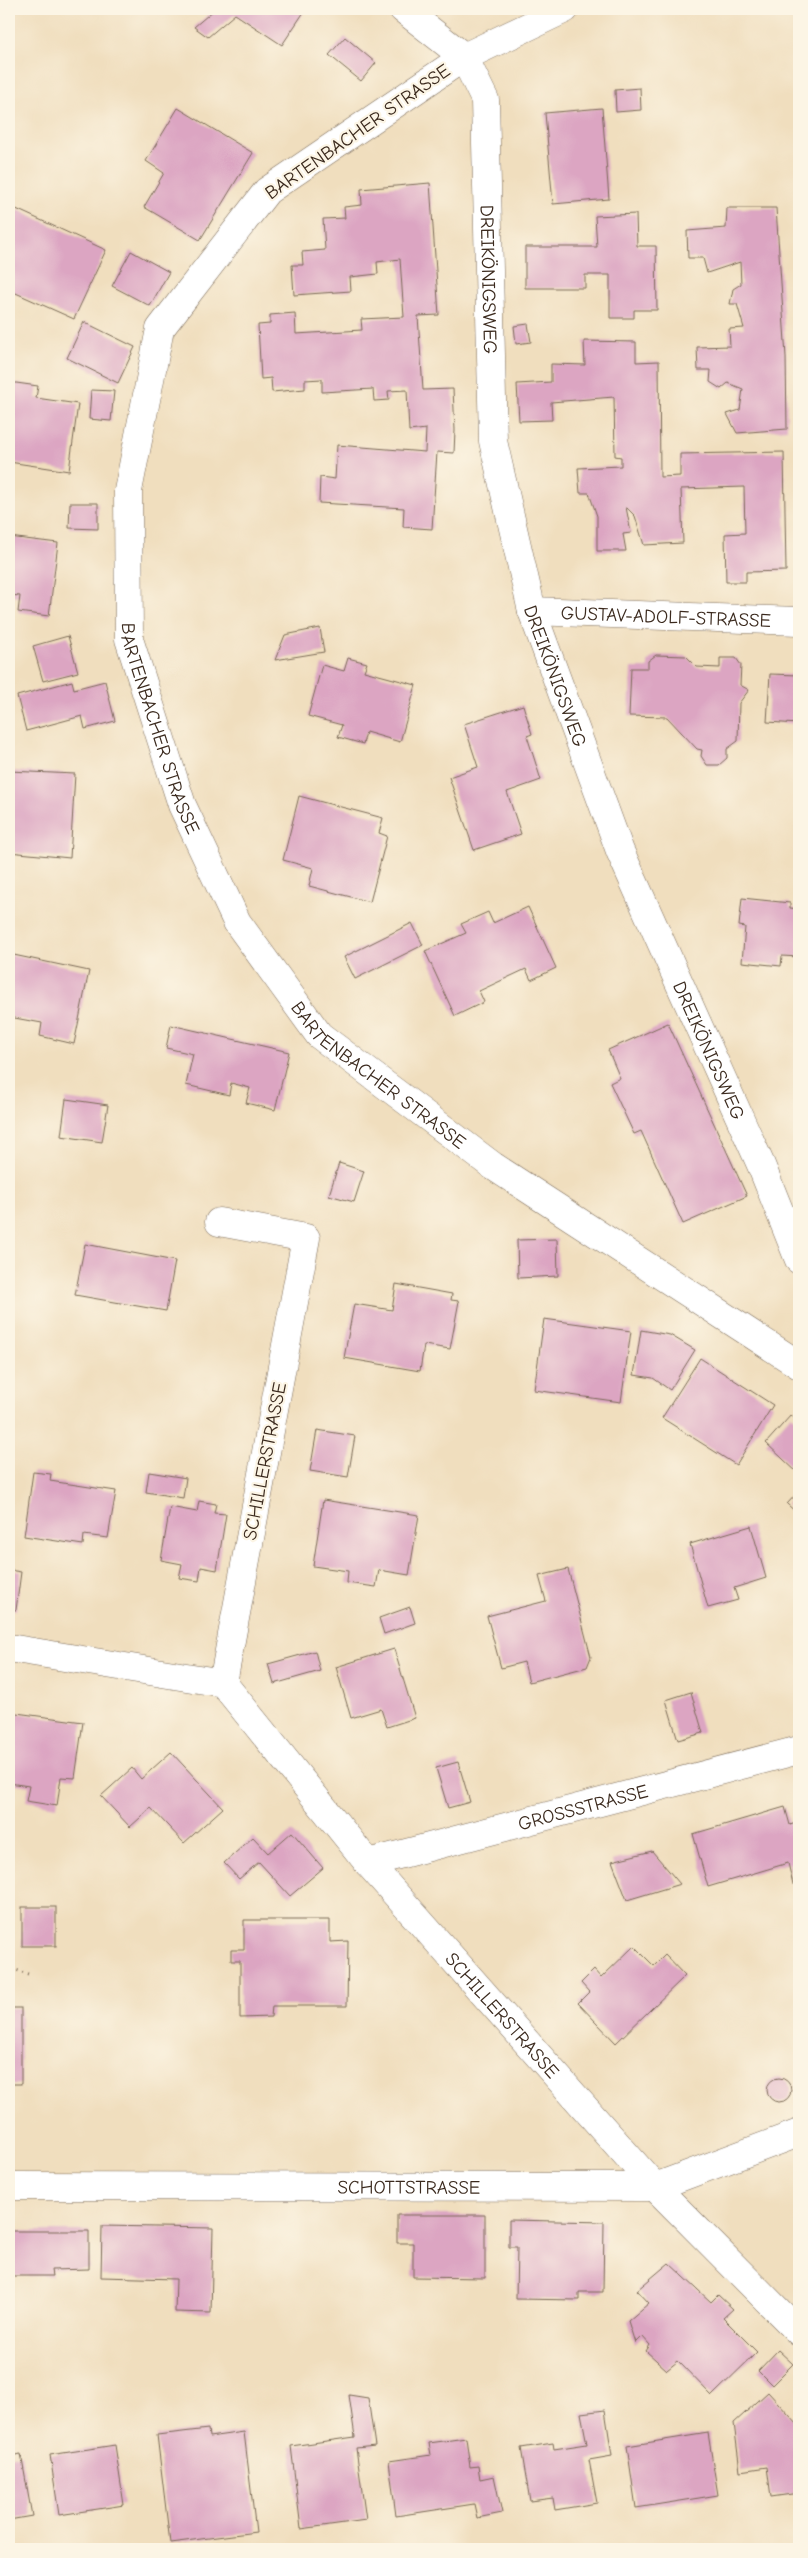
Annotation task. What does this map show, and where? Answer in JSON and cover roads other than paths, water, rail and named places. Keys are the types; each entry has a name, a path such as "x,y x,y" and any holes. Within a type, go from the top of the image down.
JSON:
{"street":[{"path":"403,9 464,57"},
{"name":"BARTENBACHER STRASSE","path":"565,9 464,57 267,191 160,329 128,491 129,639 182,806 237,922 319,1035 493,1166 799,1365"},
{"name":"DREIKÖNIGSWEG","path":"464,57 485,100 493,442 532,611 620,851 761,1165 799,1260"},
{"name":"GUSTAV-ADOLF-STRASSE","path":"532,611 799,621"},
{"name":"SCHILLERSTRASSE","path":"219,1222 306,1238 223,1683 368,1863 654,2187 799,2332"},
{"path":"9,1648 223,1683"},
{"name":"GROSSSTRASSE","path":"368,1863 799,1750"},
{"name":"SCHOTTSTRASSE","path":"9,2186 654,2187 799,2133"}]}
